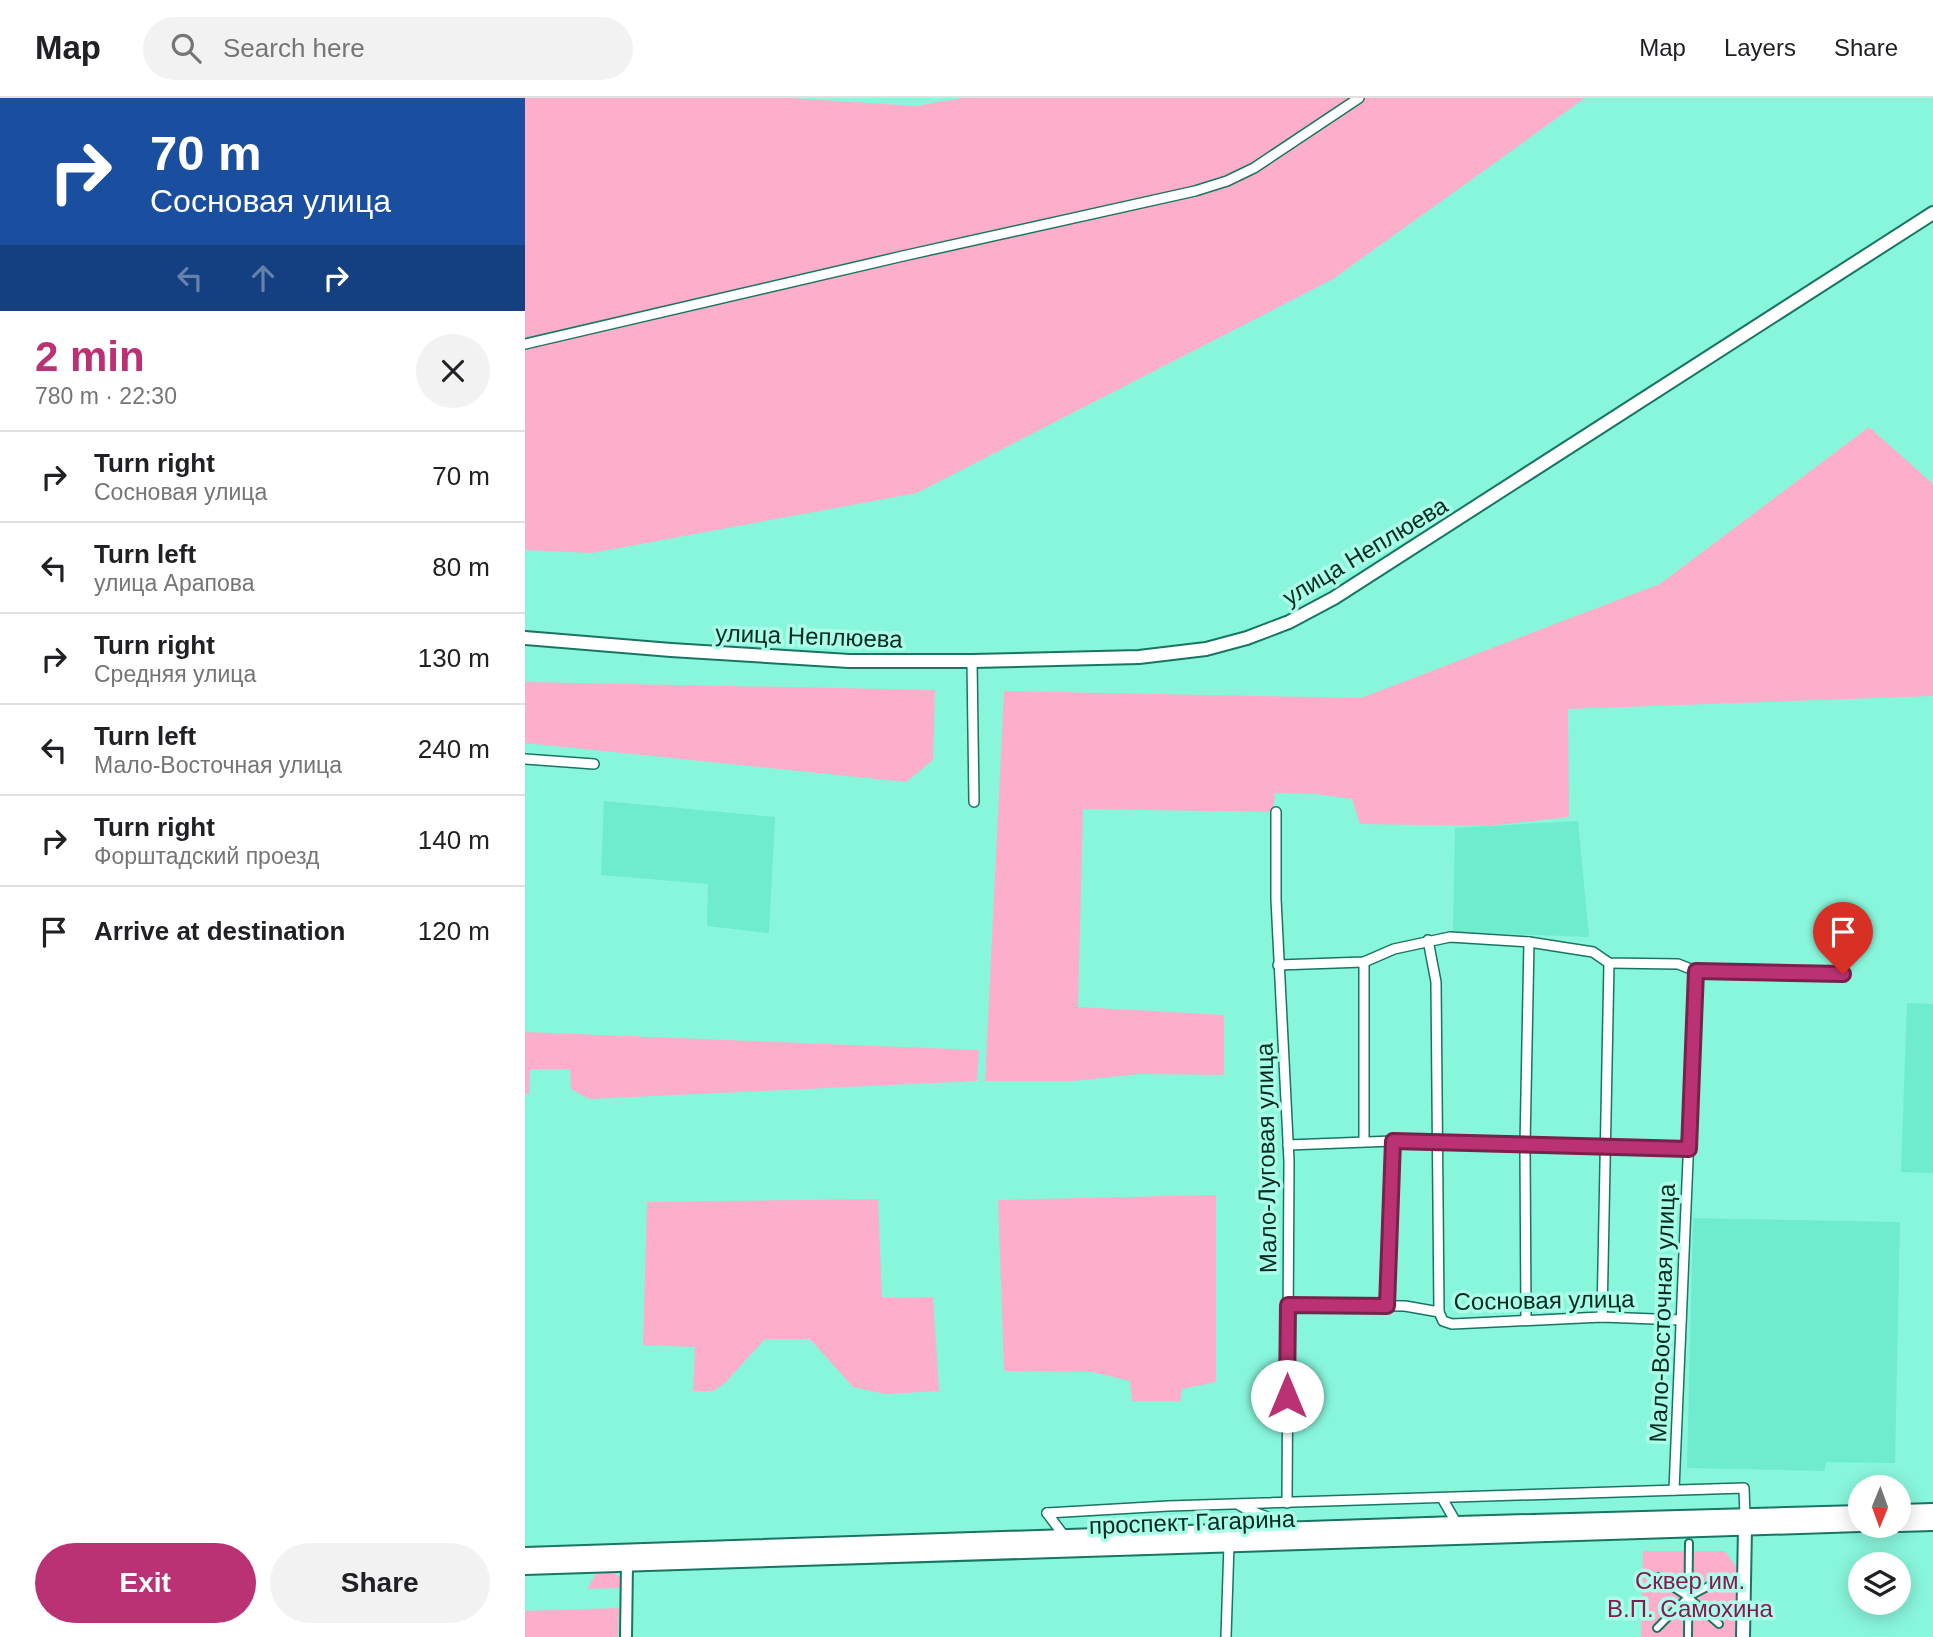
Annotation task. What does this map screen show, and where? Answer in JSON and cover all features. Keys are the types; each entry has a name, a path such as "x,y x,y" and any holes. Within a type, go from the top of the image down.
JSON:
{"main road":[{"name":"улица Неплюева","path":"525,638 801,660 889,662 1139,657 1226,644 1289,622 1334,598 1933,213"},
{"path":"1911,1512 1933,1511"},
{"name":"проспект Гагарина","path":"525,1555 627,1557 1229,1544 1745,1522 1848,1514"},
{"path":"1743,1637 1745,1522"},
{"path":"1911,1524 1933,1523"},
{"name":"проспект Гагарина","path":"525,1567 627,1557 1065,1536 1457,1524 1848,1524"}],"street":[{"path":"525,344 1195,191 1227,181 1254,168 1359,98"},
{"path":"972,661 974,802"},
{"path":"525,759 594,764"},
{"name":"Мало-Луговая улица","path":"1276,812 1278,965 1288,1145 1287,1503"},
{"path":"1278,965 1364,962 1392,950 1450,937 1529,942 1593,952 1609,963 1678,964 1696,971 1843,974"},
{"path":"1428,940 1436,982 1439,1312"},
{"path":"1526,1320 1525,1145 1529,942"},
{"path":"1364,962 1364,1141"},
{"path":"1602,1317 1609,963"},
{"name":"Мало-Восточная улица","path":"1674,1490 1696,971"},
{"path":"1387,1306 1393,1141"},
{"path":"1288,1145 1393,1141 1689,1149"},
{"name":"Сосновая улица","path":"1288,1305 1405,1306 1439,1312 1443,1321 1452,1324 1602,1317 1681,1320"},
{"path":"1065,1536 1047,1513 1168,1506 1744,1488 1745,1522"},
{"path":"1441,1498 1457,1524"},
{"path":"1238,1504 1296,1530"},
{"path":"1226,1637 1229,1544"},
{"path":"1688,1637 1689,1544"},
{"path":"626,1637 627,1557"},
{"path":"1658,1577 1688,1597 1720,1624"},
{"path":"1657,1628 1688,1597 1722,1579"}],"shaded area":[{"path":"604,801 775,817 769,933 707,926 708,884 601,875"},
{"path":"1578,821 1589,937 1453,932 1455,828"},
{"path":"1907,1003 1933,1004 1933,1173 1901,1172"},
{"path":"1693,1218 1900,1222 1895,1463 1826,1462 1825,1471 1687,1468"}],"green space":[{"path":"525,98 789,98 916,106 962,98 1585,98 1333,279 917,493 592,553 525,550"},
{"path":"1869,427 1933,484 1933,696 1568,709 1569,817 1487,826 1360,824 1352,799 1315,794 1275,793 1273,812 1083,809 1078,1007 1224,1015 1224,1075 1140,1074 1073,1081 985,1081 1004,691 1361,698 1660,584"},
{"path":"525,682 935,690 933,760 906,782 525,743"},
{"path":"525,1032 979,1050 977,1081 589,1099 571,1089 570,1069 530,1069 529,1094 525,1094"},
{"path":"1216,1195 1216,1382 1182,1389 1180,1401 1132,1401 1130,1381 1092,1372 1004,1371 998,1200"},
{"path":"878,1199 882,1298 933,1297 939,1391 885,1394 853,1387 810,1339 765,1339 725,1383 713,1391 693,1391 695,1347 643,1345 647,1202"},
{"name":"Сквер им. В.П. Самохина","path":"1643,1551 1725,1551 1739,1571 1737,1637 1641,1637"},
{"path":"598,1571 613,1571 620,1578 620,1588 587,1589"},
{"path":"619,1608 618,1637 525,1637 525,1611"}],"route":[{"path":"1287,1396 1288,1305 1387,1306 1393,1141 1689,1149 1696,971 1843,974"}]}
